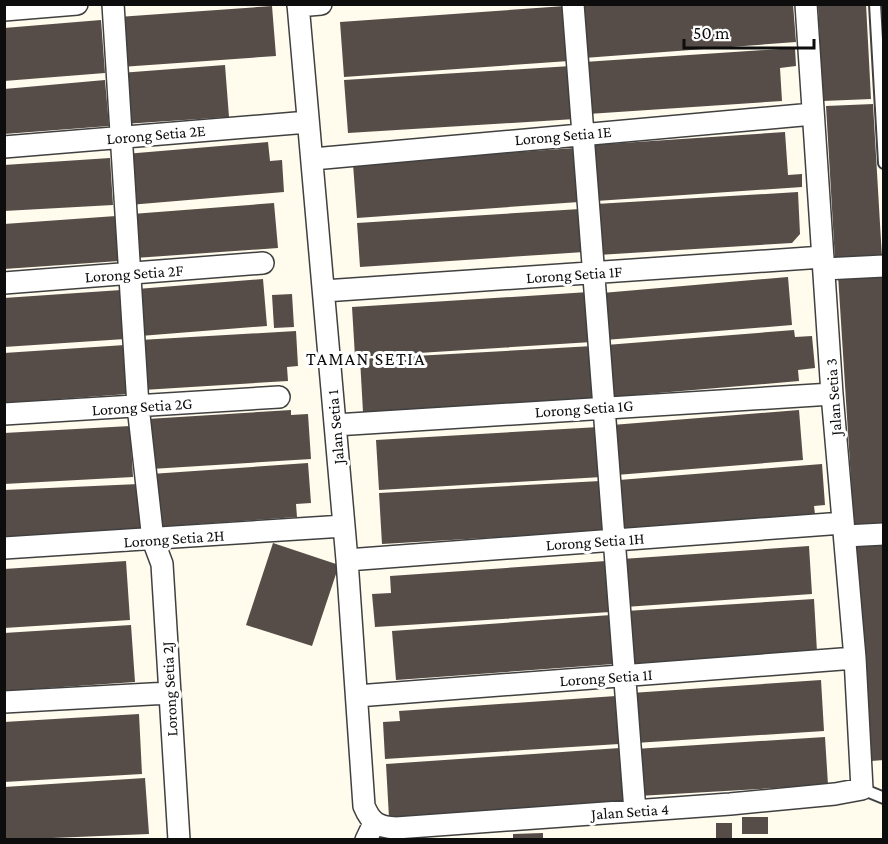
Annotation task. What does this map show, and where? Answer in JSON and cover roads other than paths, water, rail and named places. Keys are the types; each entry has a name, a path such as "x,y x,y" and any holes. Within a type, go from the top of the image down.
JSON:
{"street":[{"path":"4,10 77,4"},
{"name":"Lorong Setia 2J","path":"113,4 138,406 153,540 162,564 179,840"},
{"path":"298,5 321,4"},
{"path":"573,4 635,811"},
{"name":"Jalan Setia 3","path":"806,4 832,394 855,658 862,789"},
{"name":"Jalan Setia 1","path":"298,5 347,560 364,806 370,831 382,827 396,828"},
{"name":"Lorong Setia 1E","path":"313,159 813,114"},
{"name":"Lorong Setia 2E","path":"4,147 308,122"},
{"name":"Lorong Setia 2F","path":"4,283 264,263"},
{"name":"Lorong Setia 1F","path":"324,291 595,273 823,263 884,266"},
{"name":"Lorong Setia 1G","path":"335,424 832,394"},
{"name":"Lorong Setia 2G","path":"4,414 279,397"},
{"name":"Lorong Setia 2H","path":"4,548 344,526"},
{"name":"Lorong Setia 1H","path":"347,560 615,539 844,530 884,534"},
{"name":"Lorong Setia 1I","path":"357,696 855,658"},
{"path":"4,702 169,693"},
{"name":"Jalan Setia 4","path":"396,828 635,811 835,794 862,789"}],"lane":[{"path":"875,4 884,162"},
{"path":"862,789 884,798"}],"district":[{"name":"TAMAN SETIA","path":"366,359"}]}
